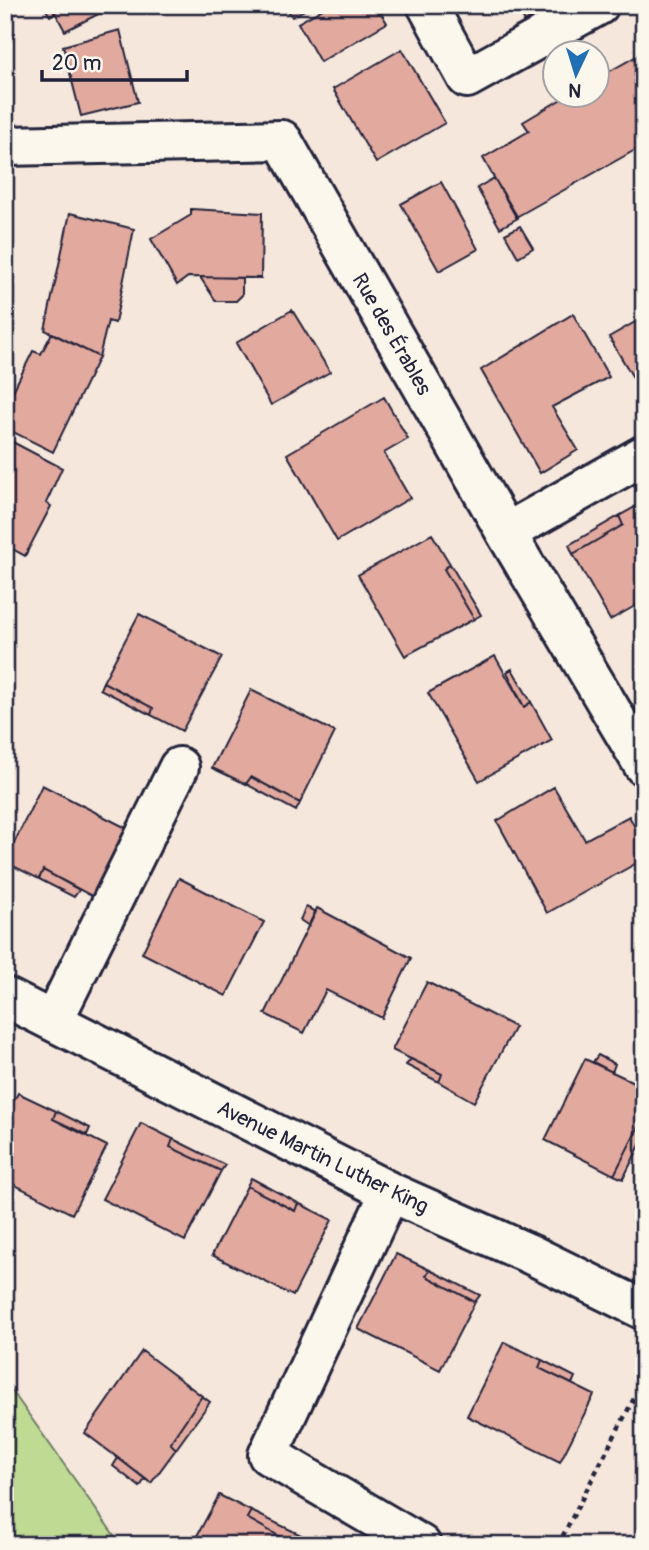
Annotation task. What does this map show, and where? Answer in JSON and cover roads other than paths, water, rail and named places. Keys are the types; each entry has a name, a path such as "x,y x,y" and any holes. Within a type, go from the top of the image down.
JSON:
{"street":[{"path":"427,5 467,78 599,5"},
{"name":"Rue des Érables","path":"5,146 282,139 506,533 644,766"},
{"path":"506,533 644,455"},
{"path":"62,1027 183,782"},
{"name":"Avenue Martin Luther King","path":"5,997 390,1192 530,1254 644,1310"},
{"path":"390,1192 268,1455 421,1545"}]}
